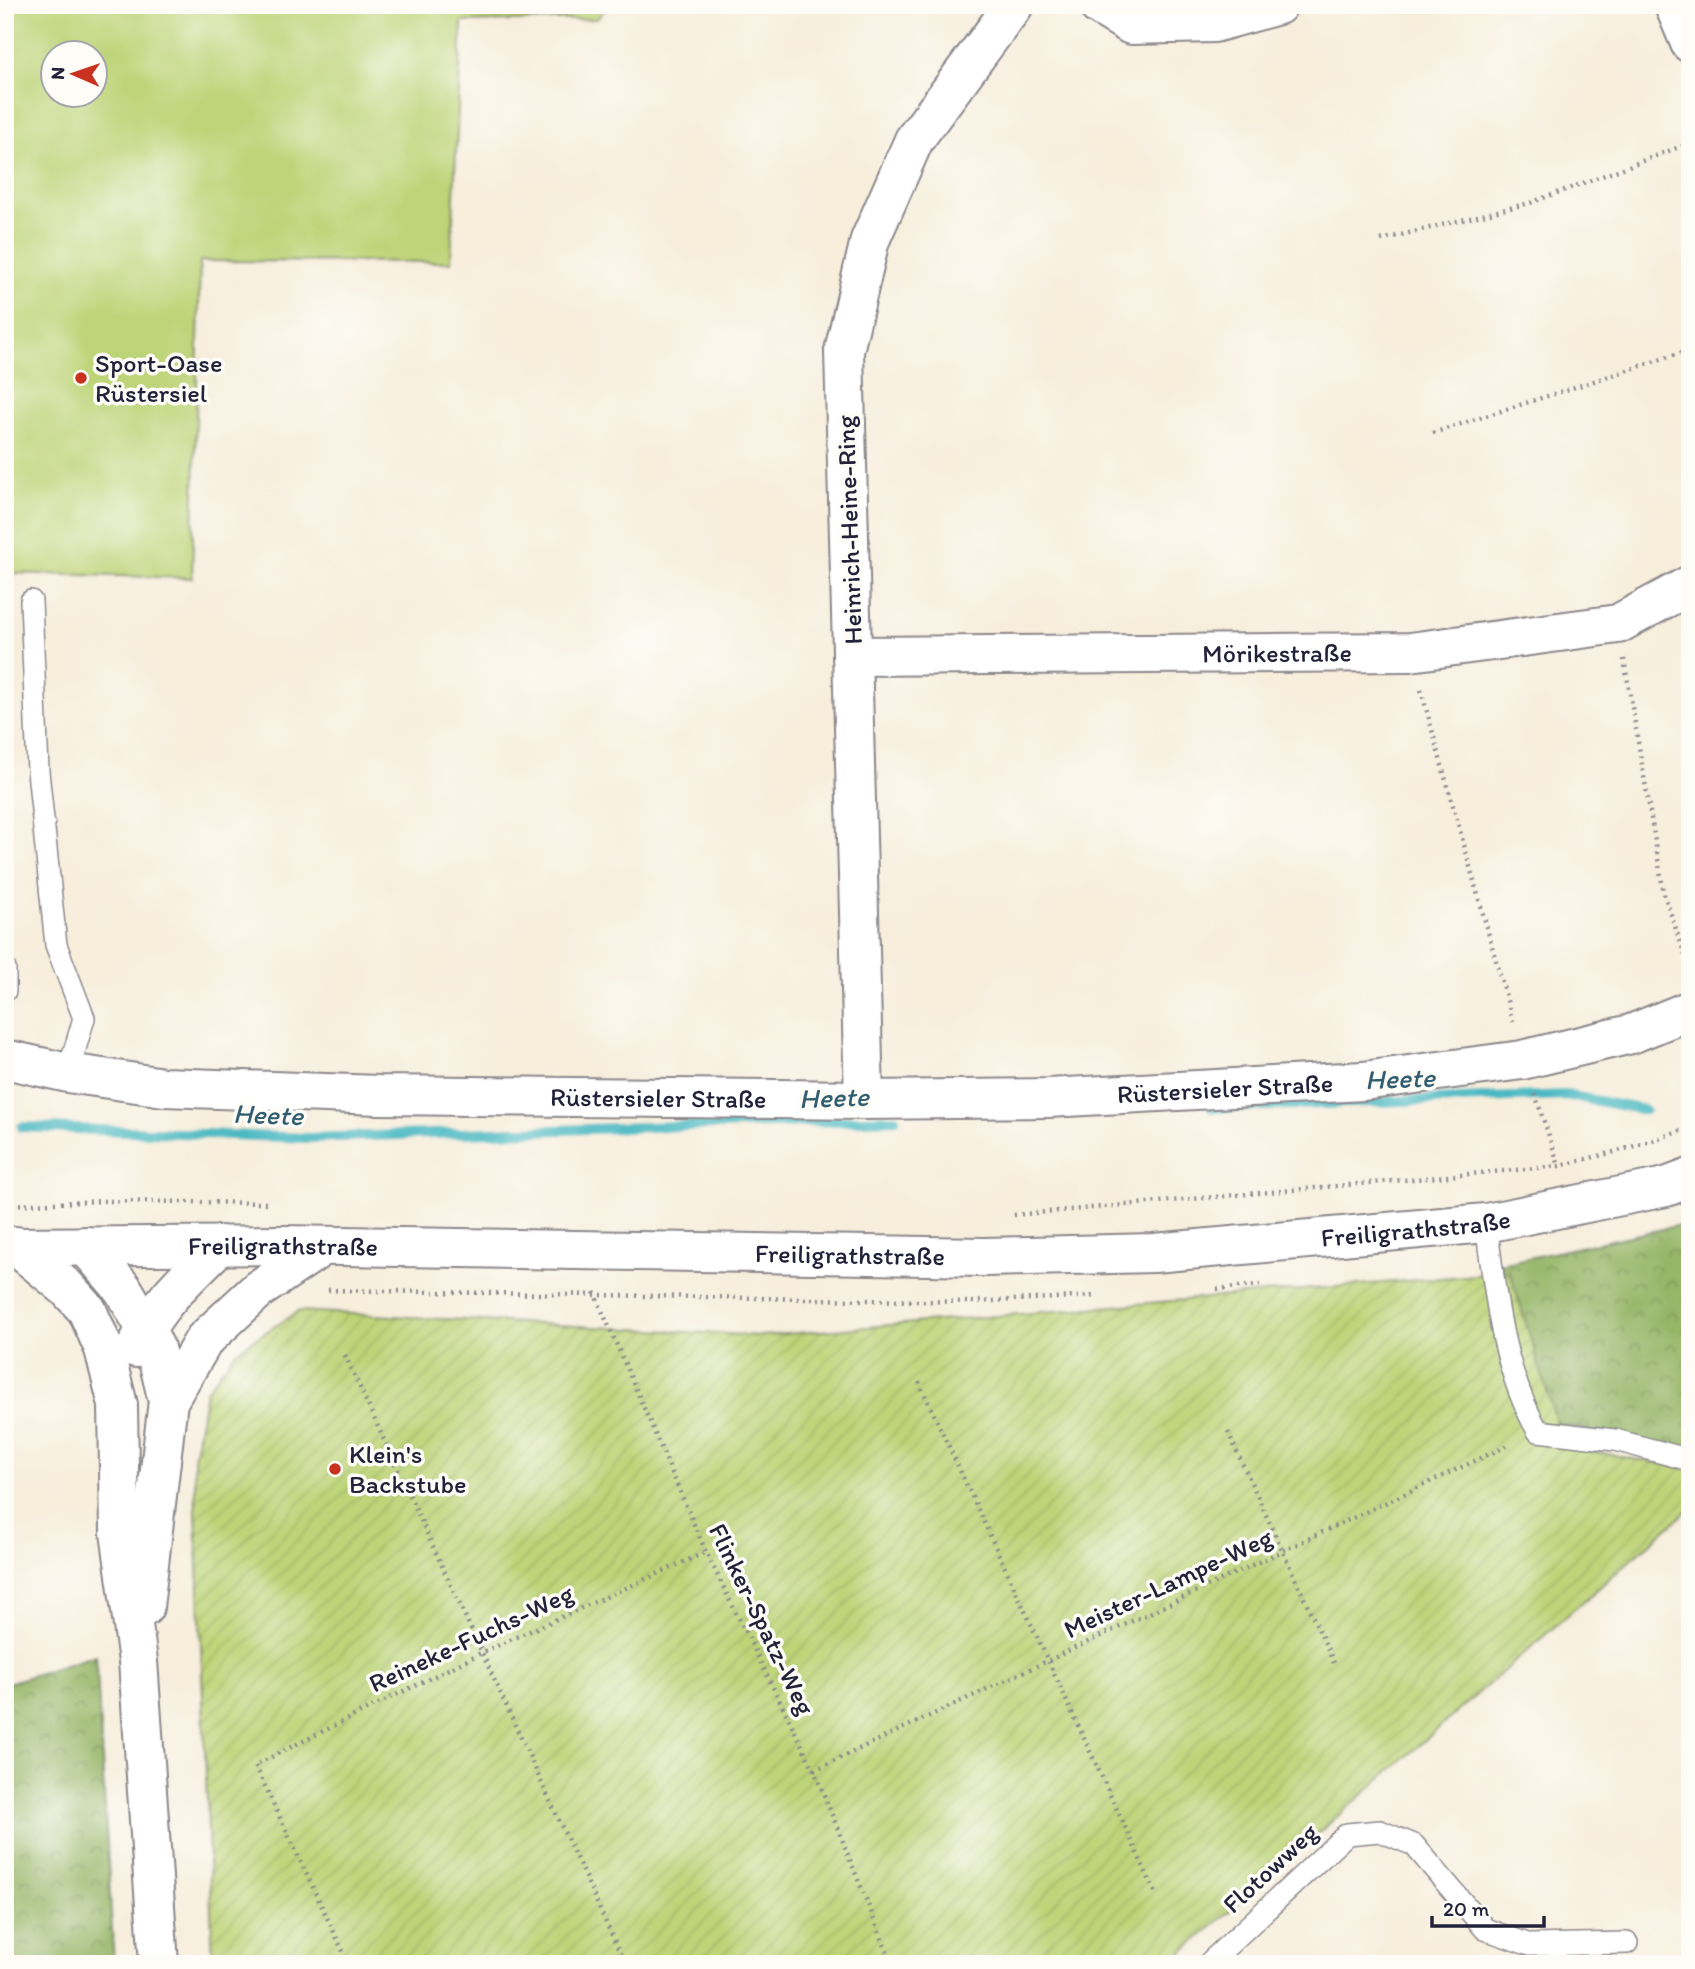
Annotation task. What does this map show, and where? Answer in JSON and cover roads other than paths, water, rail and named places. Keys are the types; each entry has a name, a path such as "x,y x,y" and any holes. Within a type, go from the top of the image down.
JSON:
{"street":[{"name":"Heinrich-Heine-Ring","path":"864,1100 844,351 870,240 914,140 1014,5"},
{"path":"1098,5 1131,25 1214,23 1278,5"},
{"path":"1674,5 1690,43"},
{"name":"Mörikestraße","path":"852,656 1410,652 1618,624 1690,585"},
{"name":"Rüstersieler Straße","path":"5,1059 68,1073 164,1087 379,1095 864,1100 1048,1098 1363,1081 1522,1060 1631,1034 1690,1010"},
{"name":"Freiligrathstraße","path":"11,1247 323,1246 997,1257 1154,1253 1486,1223 1666,1187 1690,1178"},
{"path":"118,1405 130,1363 145,1327 174,1289 220,1245"},
{"path":"86,1246 124,1289 145,1327 155,1348 168,1401 138,1661"},
{"path":"168,1401 204,1340 259,1289 323,1246"},
{"path":"11,1247 66,1288 87,1310 104,1349 118,1405 120,1532 138,1661 159,1964"}],"lane":[{"path":"31,601 38,771 56,945 84,1018 68,1073"},
{"path":"5,970 5,991"},
{"path":"1486,1223 1498,1319 1518,1384 1538,1431 1615,1440 1690,1460"},
{"name":"Flotowweg","path":"1208,1964 1347,1834 1380,1831 1414,1845 1485,1930 1530,1945 1627,1943"}],"waterway":[{"name":"Heete","path":"1212,1108 1566,1095 1645,1110"},
{"name":"Heete","path":"22,1127 308,1138 895,1119"}],"place":[{"name":"Sport-Oase Rüstersiel","path":"81,378"},
{"name":"Klein's Backstube","path":"335,1469"}]}
